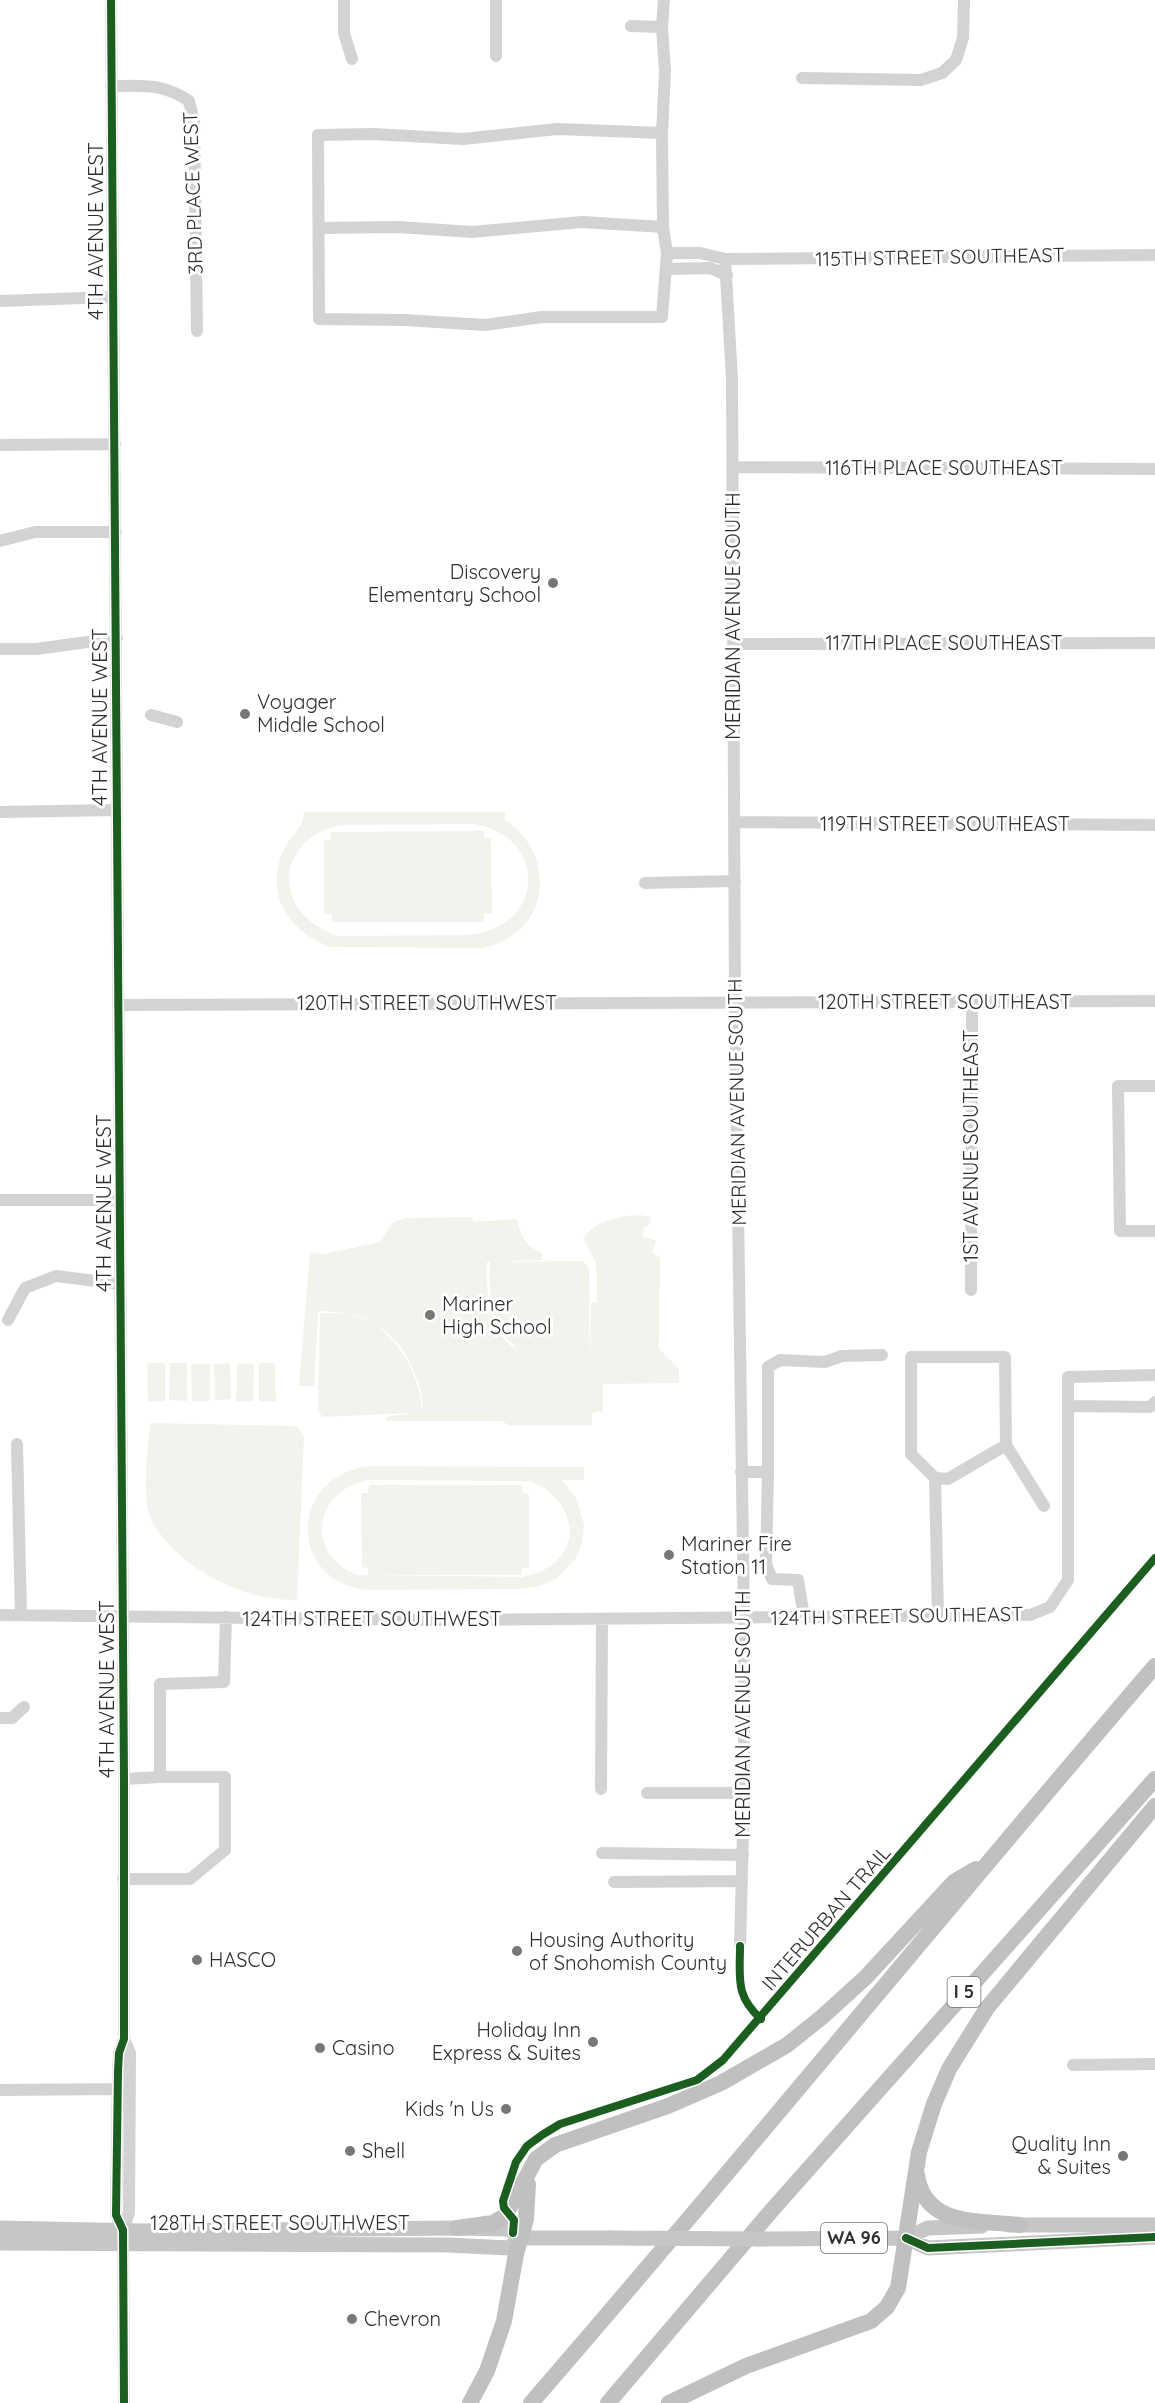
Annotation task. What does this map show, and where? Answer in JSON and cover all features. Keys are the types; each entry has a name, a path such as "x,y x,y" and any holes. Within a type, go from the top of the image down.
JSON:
{"highway":[{"path":"531,2403 724,2178 987,1862 1155,1666"},
{"name":"I 5","path":"608,2403 772,2210 1155,1779"},
{"path":"669,2403 746,2366 872,2321 887,2307 898,2288 916,2168 928,2121 940,2089 974,2027 1155,1806"},
{"path":"457,2228 493,2223 505,2216 537,2159 555,2145 696,2094 787,2045 822,2018 866,1977 954,1882 987,1862"},
{"path":"916,2168 921,2193 937,2212 962,2218 1020,2225"},
{"path":"470,2403 487,2371 500,2337 526,2219 531,2171"}],"main road":[{"name":"WA 96","path":"906,2238 928,2228 1155,2225"},
{"name":"128TH STREET SOUTHWEST","path":"0,2228 123,2237 509,2248 520,2238"},
{"name":"128TH STREET SOUTHWEST","path":"0,2243 123,2237 457,2228 508,2229 520,2238 906,2238"},
{"path":"1097,2238 1112,2231 1155,2230"},
{"name":"WA 96","path":"906,2238 928,2248 1018,2245 1097,2238 1155,2237"}],"street":[{"name":"4TH AVENUE WEST","path":"111,0 111,297 117,638 124,1779 124,2039 119,2053 116,2215 123,2237"},
{"path":"344,0 345,33 352,59"},
{"path":"496,0 496,56"},
{"path":"662,133 557,129 463,139 373,134 318,135 319,319 405,320 485,325 562,316 662,317 667,269 663,227 662,133 665,71 662,27 664,0"},
{"path":"802,78 921,80 942,73 956,60 963,38 964,0"},
{"path":"631,26 662,27"},
{"name":"3RD PLACE WEST","path":"111,86 171,89 189,101 195,121 197,331"},
{"path":"319,228 398,227 472,232 582,222 663,227"},
{"name":"115TH STREET SOUTHEAST","path":"667,253 700,253 724,259 1155,255"},
{"name":"MERIDIAN AVENUE SOUTH","path":"724,259 728,275 732,467 735,1004 744,1618 744,1793 740,1946"},
{"path":"667,269 710,268 728,275"},
{"path":"0,301 111,297"},
{"path":"0,445 115,444"},
{"name":"116TH PLACE SOUTHEAST","path":"732,467 1155,469"},
{"path":"0,541 35,532 116,532"},
{"path":"0,649 36,648 117,638"},
{"name":"117TH PLACE SOUTHEAST","path":"733,644 1155,643"},
{"path":"151,715 177,722"},
{"path":"0,812 117,810"},
{"name":"119TH STREET SOUTHEAST","path":"734,822 1155,825"},
{"path":"645,883 735,881"},
{"name":"1ST AVENUE SOUTHEAST","path":"971,1290 972,1001"},
{"name":"120TH STREET SOUTHEAST","path":"735,1004 1155,1001"},
{"name":"120TH STREET SOUTHWEST","path":"119,1005 735,1004"},
{"path":"1155,1086 1118,1086 1120,1231 1155,1231"},
{"path":"0,1200 120,1200"},
{"path":"8,1320 25,1288 56,1276 120,1284"},
{"path":"804,1617 798,1580 772,1579 766,1564 768,1367 780,1360 825,1362 842,1356 882,1355"},
{"path":"1006,1445 948,1479 935,1478 911,1454 911,1358 1005,1357 1006,1445 1044,1506"},
{"path":"1155,1375 1068,1377 1068,1406 1150,1407 1155,1402"},
{"name":"124TH STREET SOUTHEAST","path":"744,1618 1030,1615 1050,1607 1068,1580 1068,1406"},
{"path":"17,1444 21,1615"},
{"path":"741,1472 768,1472"},
{"path":"935,1478 938,1616"},
{"name":"124TH STREET SOUTHWEST","path":"0,1615 744,1618"},
{"path":"160,1777 160,1684 224,1682 226,1617"},
{"path":"601,1789 602,1619"},
{"path":"0,1718 12,1718 24,1707"},
{"path":"123,1879 190,1879 225,1850 225,1777 124,1779"},
{"path":"647,1793 744,1793"},
{"path":"602,1853 743,1855"},
{"path":"614,1882 742,1881"},
{"name":"4TH AVENUE WEST","path":"124,2039 130,2053 129,2213 123,2237 124,2403"},
{"path":"1074,2065 1155,2064"},
{"path":"0,2090 118,2089"}],"shaded area":[{"path":"304,812 505,812 505,820 520,832 531,847 538,864 540,882 538,899 531,915 520,930 501,942 481,948 330,947 314,940 290,919 282,906 278,892 277,877 280,861","holes":["473,824 498,832 515,845 525,862 528,881 524,900 513,916 494,928 469,935 340,936 318,926 302,913 292,896 289,879 292,861 302,846 318,833 341,825"]},
{"path":"484,831 484,838 491,838 492,913 484,913 484,922 332,922 332,914 324,914 324,840 331,839 331,832"},
{"path":"640,1215 651,1217 650,1224 644,1228 643,1237 656,1240 653,1253 660,1258 659,1349 679,1369 679,1383 603,1384 603,1413 598,1411 592,1414 592,1425 509,1425 501,1421 386,1421 386,1417 410,1413 323,1417 318,1411 320,1313 346,1314 321,1311 318,1313 314,1386 299,1386 310,1253 324,1254 380,1242 392,1223 405,1218 472,1217 473,1222 517,1219 525,1240 531,1247 542,1253 542,1260 487,1262 489,1298 496,1323 501,1334 517,1350 502,1332 495,1316 489,1280 490,1262 583,1261 589,1268 590,1367 591,1303 597,1302 596,1263 583,1238 595,1227 608,1220","holes":["385,1332 409,1361 420,1389 422,1408 420,1394 410,1366"]},
{"path":"147,1363 165,1363 165,1401 148,1401"},
{"path":"170,1363 187,1363 187,1401 169,1400"},
{"path":"230,1363 231,1399 215,1400 214,1364"},
{"path":"237,1363 254,1364 253,1401 236,1401"},
{"path":"259,1363 275,1363 276,1401 259,1401"},
{"path":"191,1364 210,1364 210,1401 192,1401"},
{"path":"150,1423 297,1426 304,1437 297,1601 248,1593 206,1574 180,1555 159,1532 151,1519 146,1498"},
{"path":"370,1466 584,1467 584,1480 562,1480 576,1498 584,1525 582,1542 576,1558 556,1579 540,1586 522,1589 369,1590 342,1583 323,1569 311,1550 308,1529 312,1508 323,1489 343,1474","holes":["369,1480 527,1481 551,1493 560,1503 569,1526 569,1539 564,1551 551,1565 531,1575 522,1577 358,1575 341,1566 329,1553 323,1539 322,1524 327,1509 336,1496 350,1486"]},
{"path":"369,1485 522,1485 522,1493 529,1494 529,1568 522,1568 521,1575 368,1575 368,1568 362,1567 361,1493 368,1493"}],"cycle path":[{"path":"111,0 124,1779 124,2039 119,2053 118,2071 116,2215 123,2230 124,2403"},
{"name":"INTERURBAN TRAIL","path":"513,2233 514,2220 504,2208 503,2201 516,2162 527,2146 560,2124 697,2080 723,2060 1155,1558"},
{"path":"740,1946 740,1977 743,1994 753,2011 761,2019"},
{"path":"906,2238 928,2248 1155,2237"}],"place":[{"name":"Discovery Elementary School","path":"553,583"},
{"name":"Voyager Middle School","path":"245,714"},
{"name":"Mariner High School","path":"430,1315"},
{"name":"Mariner Fire Station 11","path":"669,1555"},
{"name":"Housing Authority of Snohomish County","path":"517,1951"},
{"name":"HASCO","path":"197,1960"},
{"name":"Holiday Inn Express & Suites","path":"593,2042"},
{"name":"Casino","path":"320,2048"},
{"name":"Kids 'n Us","path":"506,2109"},
{"name":"Shell","path":"350,2151"},
{"name":"Quality Inn & Suites","path":"1123,2156"},
{"name":"Chevron","path":"352,2319"}]}
